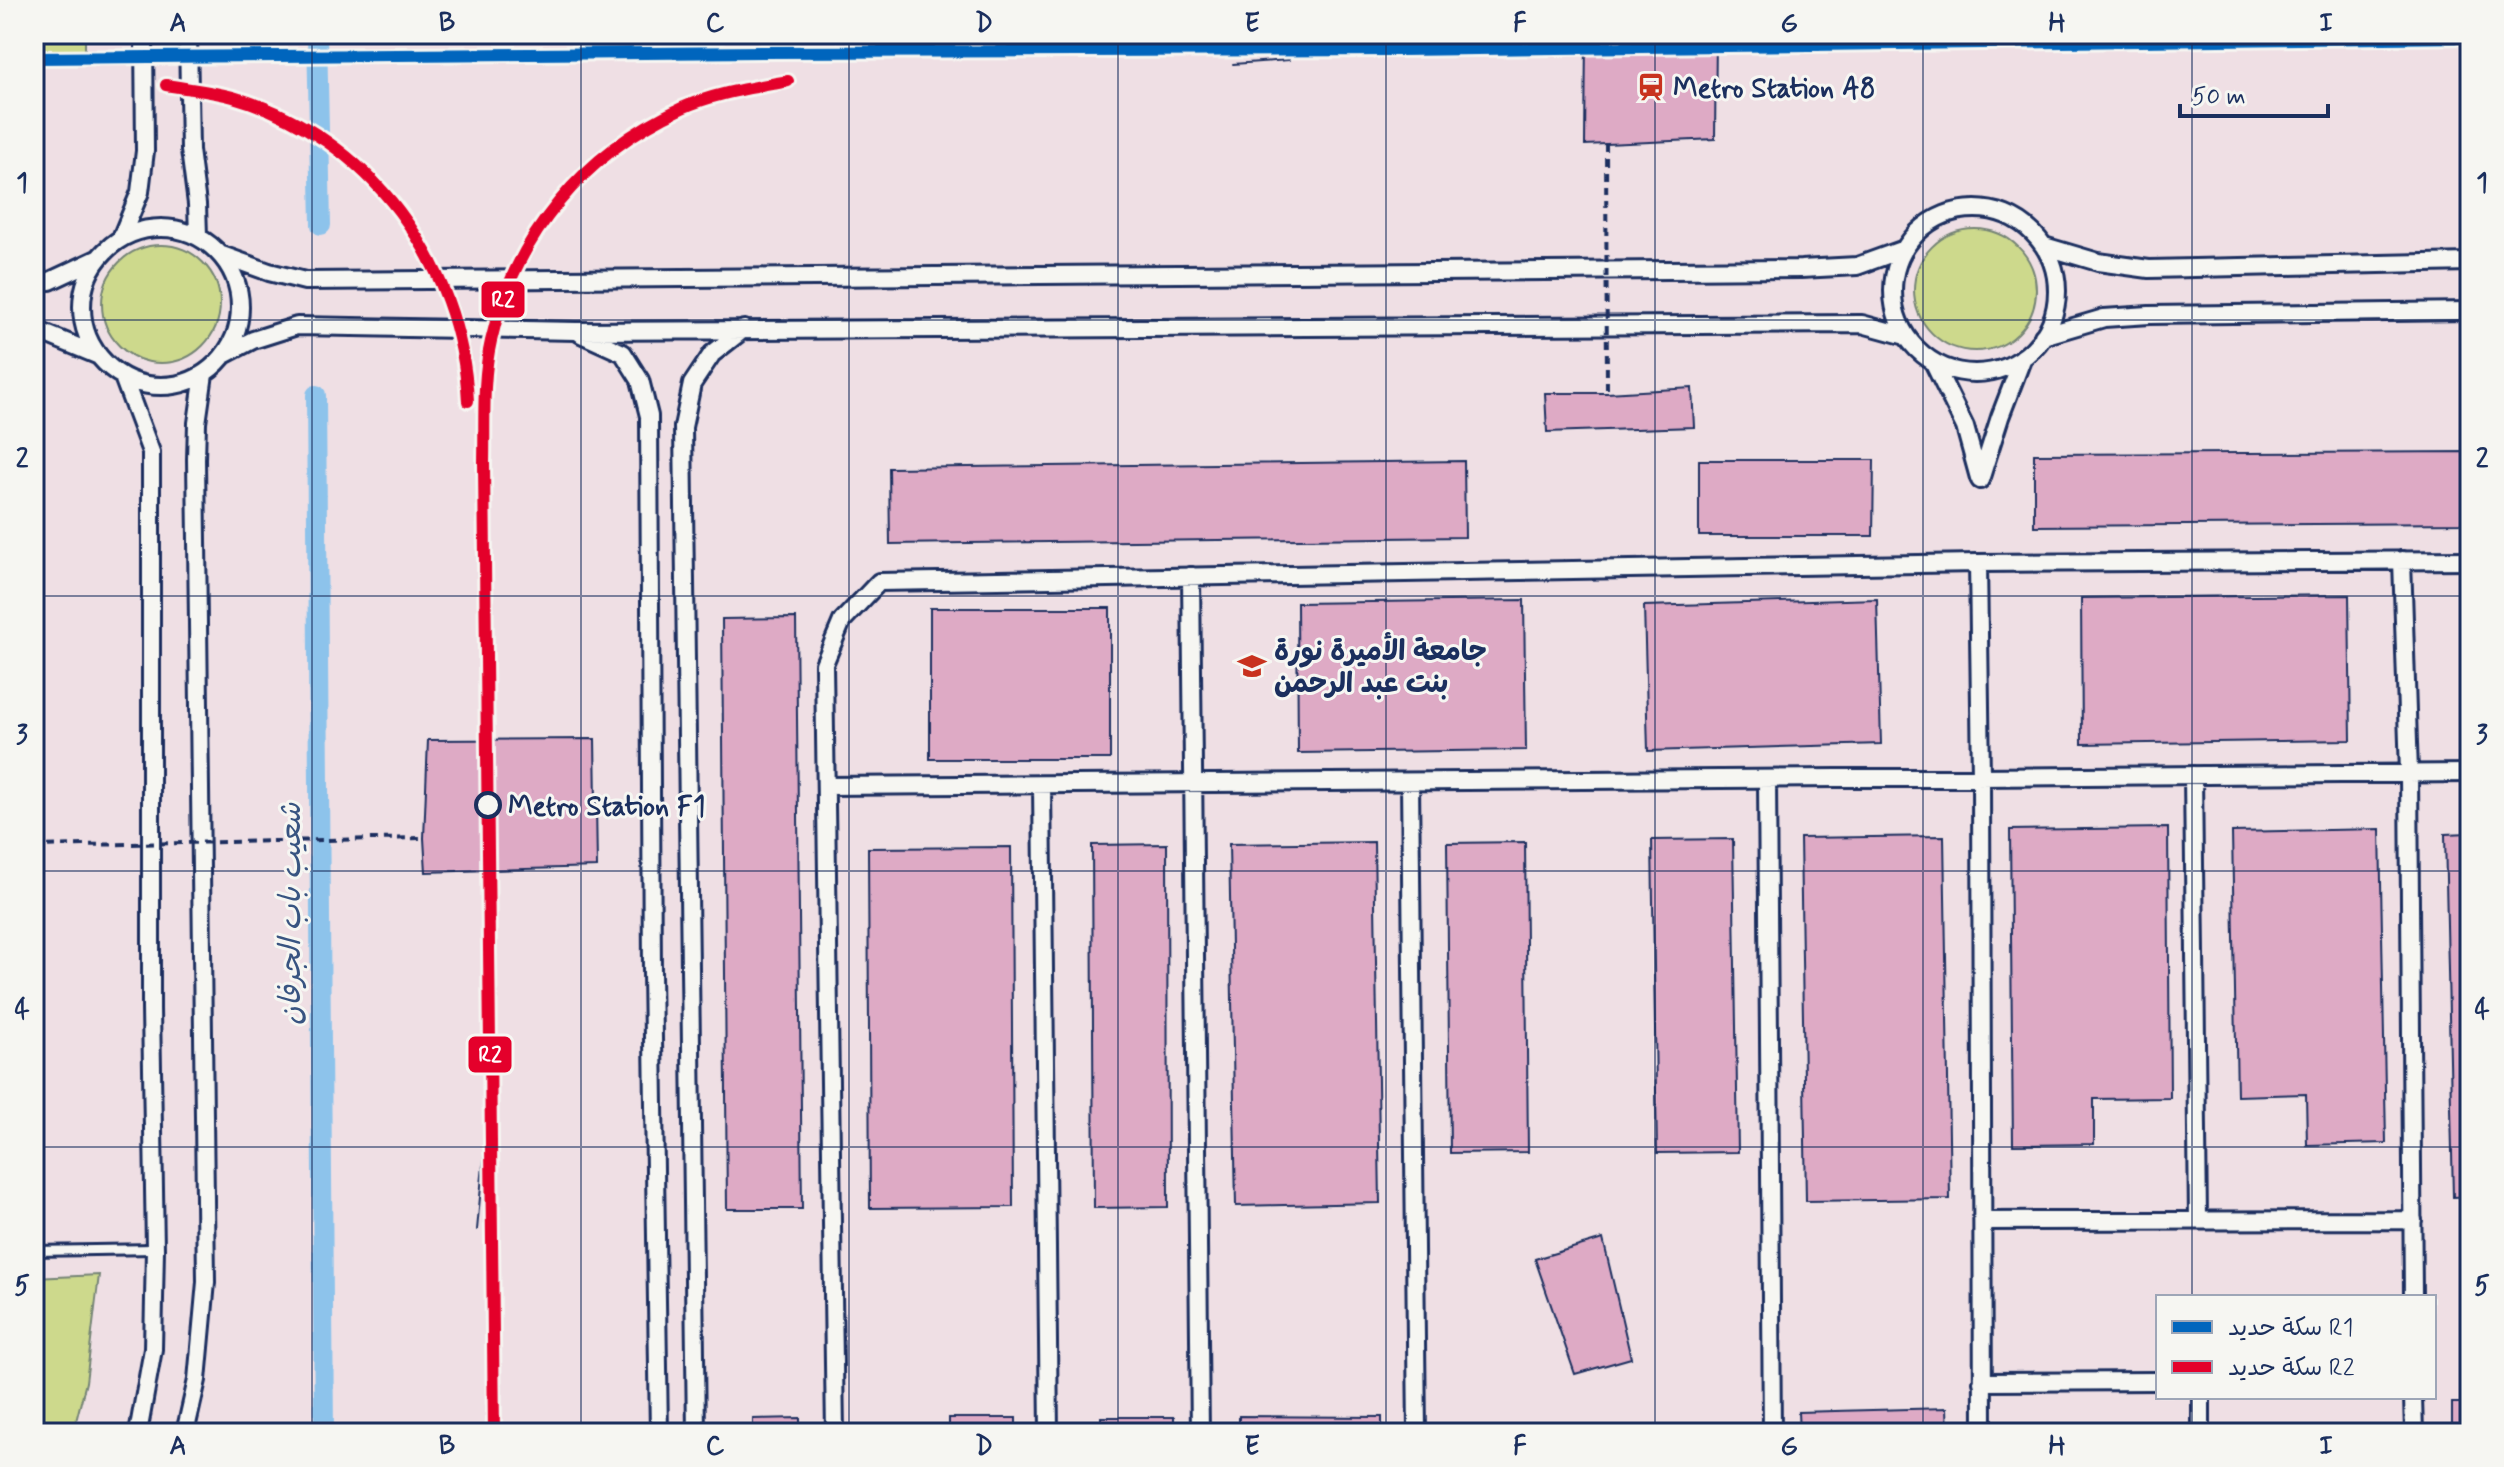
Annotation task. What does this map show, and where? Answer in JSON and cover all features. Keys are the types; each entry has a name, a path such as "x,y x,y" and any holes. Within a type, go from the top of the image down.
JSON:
{"street":[{"path":"121,238 140,192 145,151 144,34"},
{"path":"188,34 190,150 198,236"},
{"path":"1985,209 2008,216 2028,228 2044,246 2054,268 2057,291 2053,315 2043,336 2023,357 2002,368 1979,373 1955,371 1933,362 1906,336 1897,315 1893,293 1896,270 1904,249 1919,231 1939,217 1962,210 1985,209"},
{"path":"34,281 50,281 97,259 121,238 146,228 173,228 198,236 222,255 305,281 1801,269 1857,266 1904,249"},
{"path":"2044,246 2098,262 2149,269 2470,262"},
{"path":"222,255 235,278 240,305 237,332 224,355"},
{"path":"97,259 85,281 81,307 85,333 97,355 109,368 143,385 164,387 185,383 204,374 224,355 253,340 297,326 576,331 1862,324 1906,336"},
{"path":"2043,336 2104,318 2149,315 2470,311"},
{"path":"34,329 97,355"},
{"path":"696,1433 683,427 692,384 712,354 744,329"},
{"path":"576,331 623,353 640,380 649,416 652,973 659,1433"},
{"path":"1933,362 1965,427 1980,480 2023,357"},
{"path":"185,1433 197,1380 206,1282 196,459 204,374"},
{"path":"123,377 151,452 151,1009 155,1249 153,1349 138,1433"},
{"path":"2402,560 2409,773 2413,1295"},
{"path":"835,1433 824,664 842,621 879,582 1978,563 2470,560"},
{"path":"1978,563 1983,1433"},
{"path":"1191,576 1200,1433"},
{"path":"826,786 2470,773"},
{"path":"2193,775 2198,1220"},
{"path":"1767,779 1772,1433"},
{"path":"1410,782 1417,1433"},
{"path":"1042,785 1049,1433"},
{"path":"1983,1221 2413,1220"},
{"path":"1982,1382 2156,1381"},
{"path":"2201,1399 2201,1433"},
{"path":"2413,1399 2414,1433"}],"lane":[{"path":"34,1251 155,1249"}],"path":[{"path":"1606,143 1607,393"},
{"path":"34,846 424,838"}],"shaded area":[{"name":"جامعة الأميرة نورة بنت عبد الرحمن","path":"34,34 2470,34 2470,1433 34,1433"}],"green space":[{"path":"34,34 85,34 85,56 34,56"},
{"path":"1975,229 1998,234 2018,247 2031,267 2036,290 2031,313 2018,333 1998,346 1975,351 1952,346 1932,333 1919,313 1914,290 1919,267 1932,247 1952,234"},
{"path":"161,245 184,250 203,262 215,281 220,304 215,327 203,346 184,358 161,363 138,358 119,346 107,327 102,304 107,281 119,262 138,250"},
{"path":"99,1275 86,1382 73,1433 34,1433 34,1278"}],"building":[{"name":"Metro Station A8","path":"1586,34 1716,34 1715,139 1585,145"},
{"path":"1692,388 1694,427 1547,432 1545,393"},
{"path":"2470,452 2470,523 2034,526 2034,454"},
{"path":"1699,460 1874,460 1873,536 1699,536"},
{"path":"1464,461 1465,537 890,544 889,468"},
{"path":"2349,595 2351,740 2082,744 2081,598"},
{"path":"1877,599 1881,744 1648,751 1644,606"},
{"path":"1524,600 1526,750 1298,753 1297,603"},
{"path":"930,608 1110,608 1110,759 930,759"},
{"path":"796,618 802,1209 727,1209 722,619"},
{"name":"Metro Station F1","path":"595,739 597,867 426,872 424,838 428,740"},
{"path":"2168,828 2170,1098 2094,1099 2094,1144 2013,1145 2010,830"},
{"path":"2380,829 2386,1143 2307,1145 2306,1094 2237,1096 2232,832"},
{"path":"2470,833 2470,1196 2453,1197 2445,834"},
{"path":"1944,836 1950,1199 1806,1201 1800,838"},
{"path":"1733,839 1738,1152 1657,1153 1652,840"},
{"path":"1374,842 1380,1203 1236,1206 1229,844"},
{"path":"1525,842 1528,1152 1450,1153 1447,843"},
{"path":"1167,844 1168,1207 1094,1208 1092,845"},
{"path":"1011,847 1013,1207 870,1208 868,848"},
{"path":"1603,1239 1631,1358 1575,1374 1535,1259"},
{"path":"2452,1403 2470,1403 2470,1433 2452,1433"},
{"path":"1947,1408 1948,1433 1799,1433 1798,1412"},
{"path":"1239,1416 1382,1417 1382,1433 1239,1433"},
{"path":"1101,1417 1174,1417 1174,1433 1101,1433"},
{"path":"800,1418 800,1433 753,1433 753,1419"},
{"path":"949,1418 1016,1418 1016,1433 949,1433"}],"waterway":[{"name":"شعيب باب الجرفان","path":"317,34 321,225"},
{"name":"شعيب باب الجرفان","path":"316,395 324,1433"}],"tram line":[{"path":"34,58 1400,50 2470,37"},
{"path":"1233,64 1289,60"},
{"path":"477,1230 489,1067"}],"rail line":[{"name":"R1","path":"34,58 1400,50 2470,37"},
{"name":"R2","path":"494,1433 484,463 485,386 491,341 502,303 536,233 559,202 614,148 682,108 721,95 788,81"},
{"name":"R2","path":"166,85 233,97 282,116 327,141 366,174 399,212 427,254 448,300 462,350 468,401"}],"place":[{"name":"Metro Station A8","path":"1651,87"},
{"name":"جامعة الأميرة نورة بنت عبد الرحمن","path":"1252,666"},
{"name":"Metro Station F1","path":"488,805"}]}
